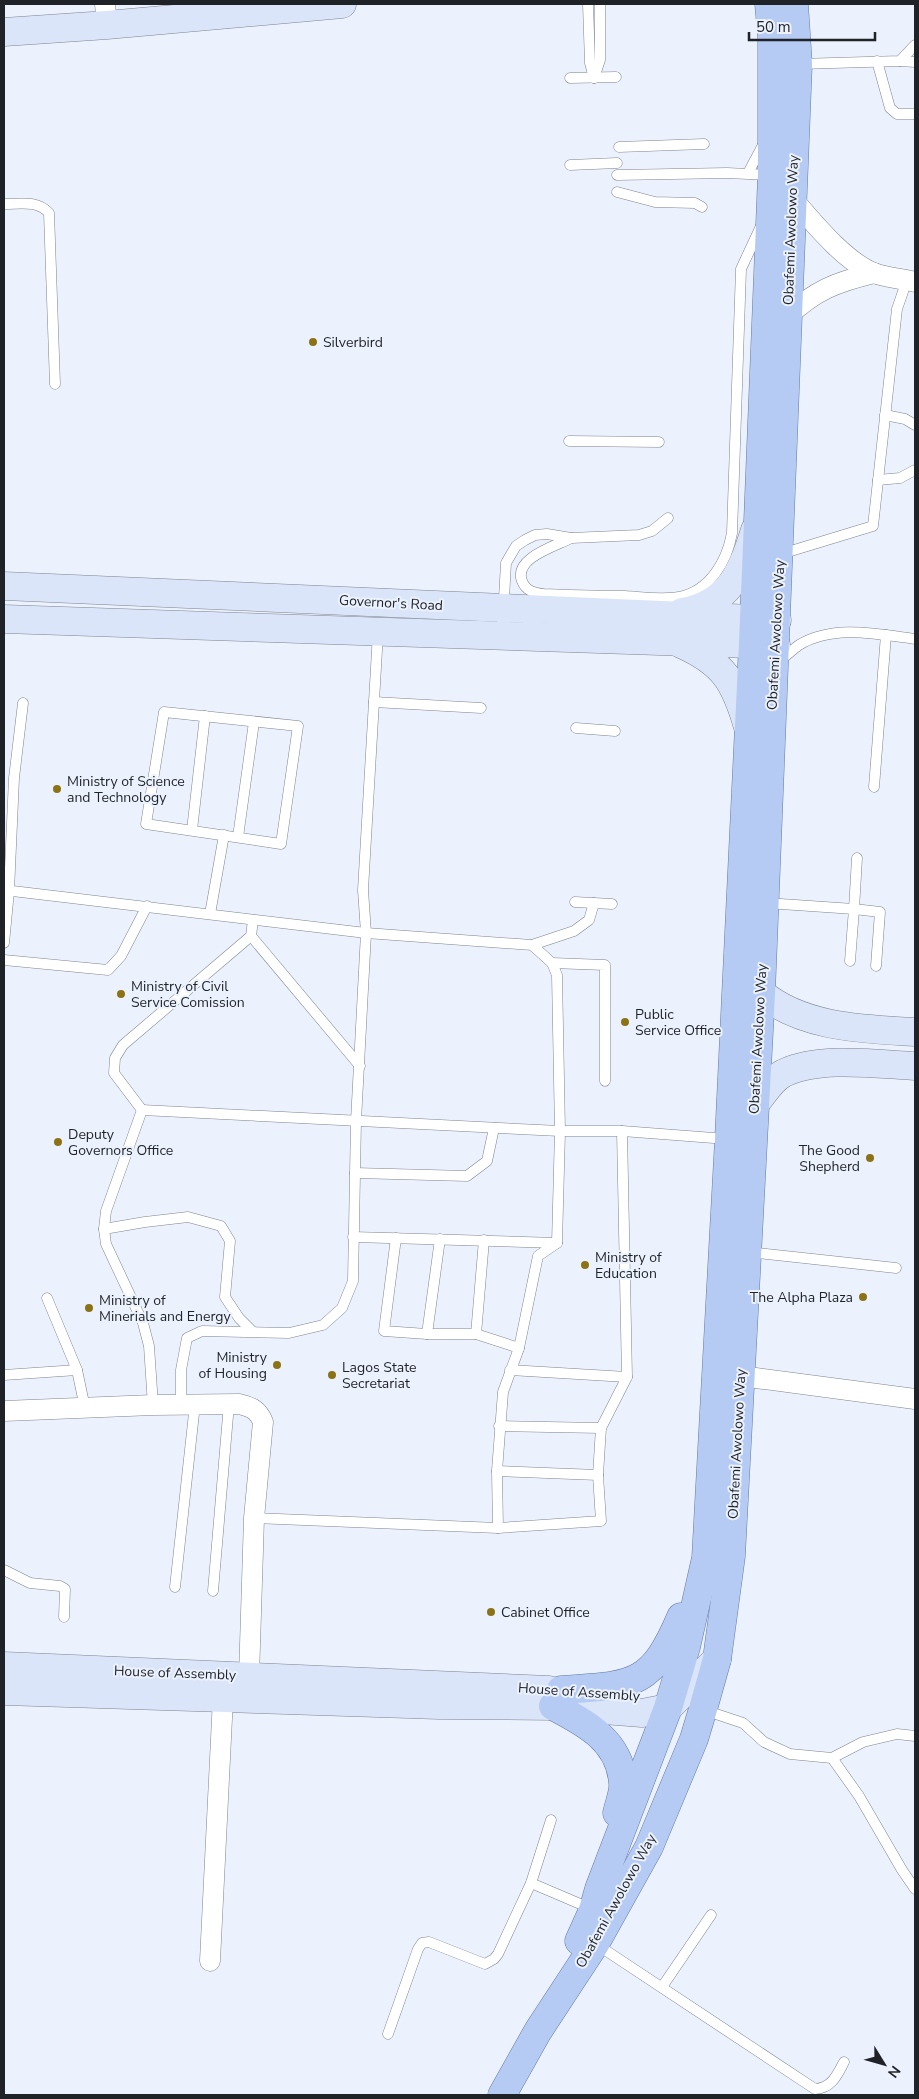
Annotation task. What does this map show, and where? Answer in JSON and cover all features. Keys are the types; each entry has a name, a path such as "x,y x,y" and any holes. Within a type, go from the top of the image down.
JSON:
{"main road":[{"name":"Obafemi Awolowo Way","path":"769,4 772,38 772,129 760,174 781,201"},
{"name":"Obafemi Awolowo Way","path":"538,2031 596,1900 668,1708 686,1647 706,1558 729,1139 748,727 767,638 780,554 787,317 781,201 798,64 794,4"},
{"name":"Obafemi Awolowo Way","path":"502,2095 538,2031 595,1944 649,1847 699,1720 717,1659 732,1556 765,903 767,638 757,522 758,358 763,258 781,201"},
{"path":"557,1698 617,1686 639,1678 657,1662 670,1643 706,1558"},
{"path":"557,1698 581,1720 598,1732 610,1745 619,1762 623,1784 617,1816 599,1864 596,1900"}],"street":[{"path":"4,32 106,15 342,4"},
{"path":"781,201 820,230 853,260 874,273 911,281"},
{"path":"787,317 803,302 827,287 843,280 874,273"},
{"path":"658,615 690,611 711,602 728,590 747,555 757,522"},
{"name":"Governor's Road","path":"4,586 502,621 675,641 767,638"},
{"name":"Governor's Road","path":"4,619 378,632 502,621 658,615 767,638"},
{"path":"675,641 703,654 723,672 737,693 748,727"},
{"path":"755,1104 772,1082 784,1073 805,1066 854,1063 910,1066 911,1032 855,1027 807,1018 774,1004 761,993"},
{"path":"741,1376 915,1399"},
{"path":"4,1412 188,1404 251,1406 259,1412 263,1422 254,1518 249,1676"},
{"path":"699,1720 687,1718 668,1708 717,1659"},
{"name":"House of Assembly","path":"4,1666 249,1676 557,1698 642,1713 668,1708"},
{"name":"House of Assembly","path":"4,1691 429,1705 557,1698"},
{"path":"210,1961 223,1698"}],"lane":[{"path":"588,4 590,63 594,78"},
{"path":"594,78 600,60 600,4"},
{"path":"900,61 915,45"},
{"path":"798,64 877,61 915,62"},
{"path":"877,61 890,108 897,114 915,114"},
{"path":"570,78 616,77"},
{"path":"619,147 704,144"},
{"path":"570,165 617,163"},
{"path":"617,175 760,174"},
{"path":"617,192 655,202 695,203 702,207"},
{"path":"571,538 531,557 521,572 520,578 524,586 532,592 544,594 680,596 704,585 722,563 729,549 732,533 741,269 781,201"},
{"path":"4,204 42,205 49,213 55,384"},
{"path":"780,554 873,526 897,309 911,281"},
{"path":"886,415 905,419 915,425"},
{"path":"569,441 659,442"},
{"path":"878,480 900,478 915,470"},
{"path":"502,621 506,563 516,546 535,535 548,534 571,538 639,535 652,531 668,518"},
{"path":"175,1587 188,1404 181,1370 187,1338 202,1331 289,1333 323,1325 342,1308 353,1281 356,1121 366,933 363,890 378,632"},
{"path":"767,638 799,645 828,634 842,633 886,635 915,639"},
{"path":"874,787 886,635"},
{"path":"374,702 481,708"},
{"path":"4,943 14,778 23,703"},
{"path":"164,712 254,722 298,726 281,844 146,824 164,712"},
{"path":"192,830 205,716"},
{"path":"238,837 254,722"},
{"path":"576,728 615,731"},
{"path":"210,914 224,835"},
{"path":"850,961 857,858"},
{"path":"6,891 366,933 532,945 574,930 588,920 594,903"},
{"path":"575,902 612,904"},
{"path":"765,903 880,912 876,966"},
{"path":"4,960 108,970 121,956 147,906"},
{"path":"253,920 252,936 360,1066"},
{"path":"252,936 123,1046 115,1058 114,1073 142,1110 560,1131 622,1131 729,1139"},
{"path":"532,945 552,963 557,975 560,1131 557,1243"},
{"path":"552,963 605,966 605,1082"},
{"path":"142,1110 106,1212 104,1229 106,1244 143,1324 149,1346 153,1405"},
{"path":"355,1173 467,1176 487,1161 494,1128"},
{"path":"254,1518 498,1528 602,1521 598,1475 601,1428 627,1376 622,1131"},
{"path":"104,1229 188,1217 221,1226 230,1241 225,1297 252,1331"},
{"path":"353,1237 557,1243"},
{"path":"396,1238 384,1331 427,1334 476,1334 519,1348"},
{"path":"427,1334 440,1239"},
{"path":"476,1334 484,1240"},
{"path":"498,1528 497,1471 503,1392 519,1348 538,1256 557,1243"},
{"path":"747,1252 896,1268"},
{"path":"47,1298 77,1370 84,1408"},
{"path":"4,1375 77,1370"},
{"path":"510,1370 627,1376"},
{"path":"213,1591 229,1404"},
{"path":"499,1426 601,1428"},
{"path":"497,1471 598,1475"},
{"path":"4,1570 30,1583 60,1586 66,1589 64,1617"},
{"path":"699,1720 743,1723 764,1742 790,1754 832,1758 863,1742 898,1734 915,1736"},
{"path":"832,1758 859,1796 915,1889"},
{"path":"388,2034 418,1949 422,1943 429,1942 485,1964 494,1959 498,1954 531,1883 551,1820"},
{"path":"531,1883 596,1900"},
{"path":"662,1987 711,1915"},
{"path":"595,1944 815,2089 823,2088 832,2083 844,2062"}],"place":[{"name":"Silverbird","path":"313,342"},
{"name":"Ministry of Science and Technology","path":"57,789"},
{"name":"Ministry of Civil Service Comission","path":"121,994"},
{"name":"Public Service Office","path":"625,1022"},
{"name":"Deputy Governors Office","path":"58,1142"},
{"name":"The Good Shepherd","path":"870,1158"},
{"name":"Ministry of Education","path":"585,1265"},
{"name":"The Alpha Plaza","path":"863,1297"},
{"name":"Ministry of Minerials and Energy","path":"89,1308"},
{"name":"Ministry of Housing","path":"277,1365"},
{"name":"Lagos State Secretariat","path":"332,1375"},
{"name":"Cabinet Office","path":"491,1612"}]}
